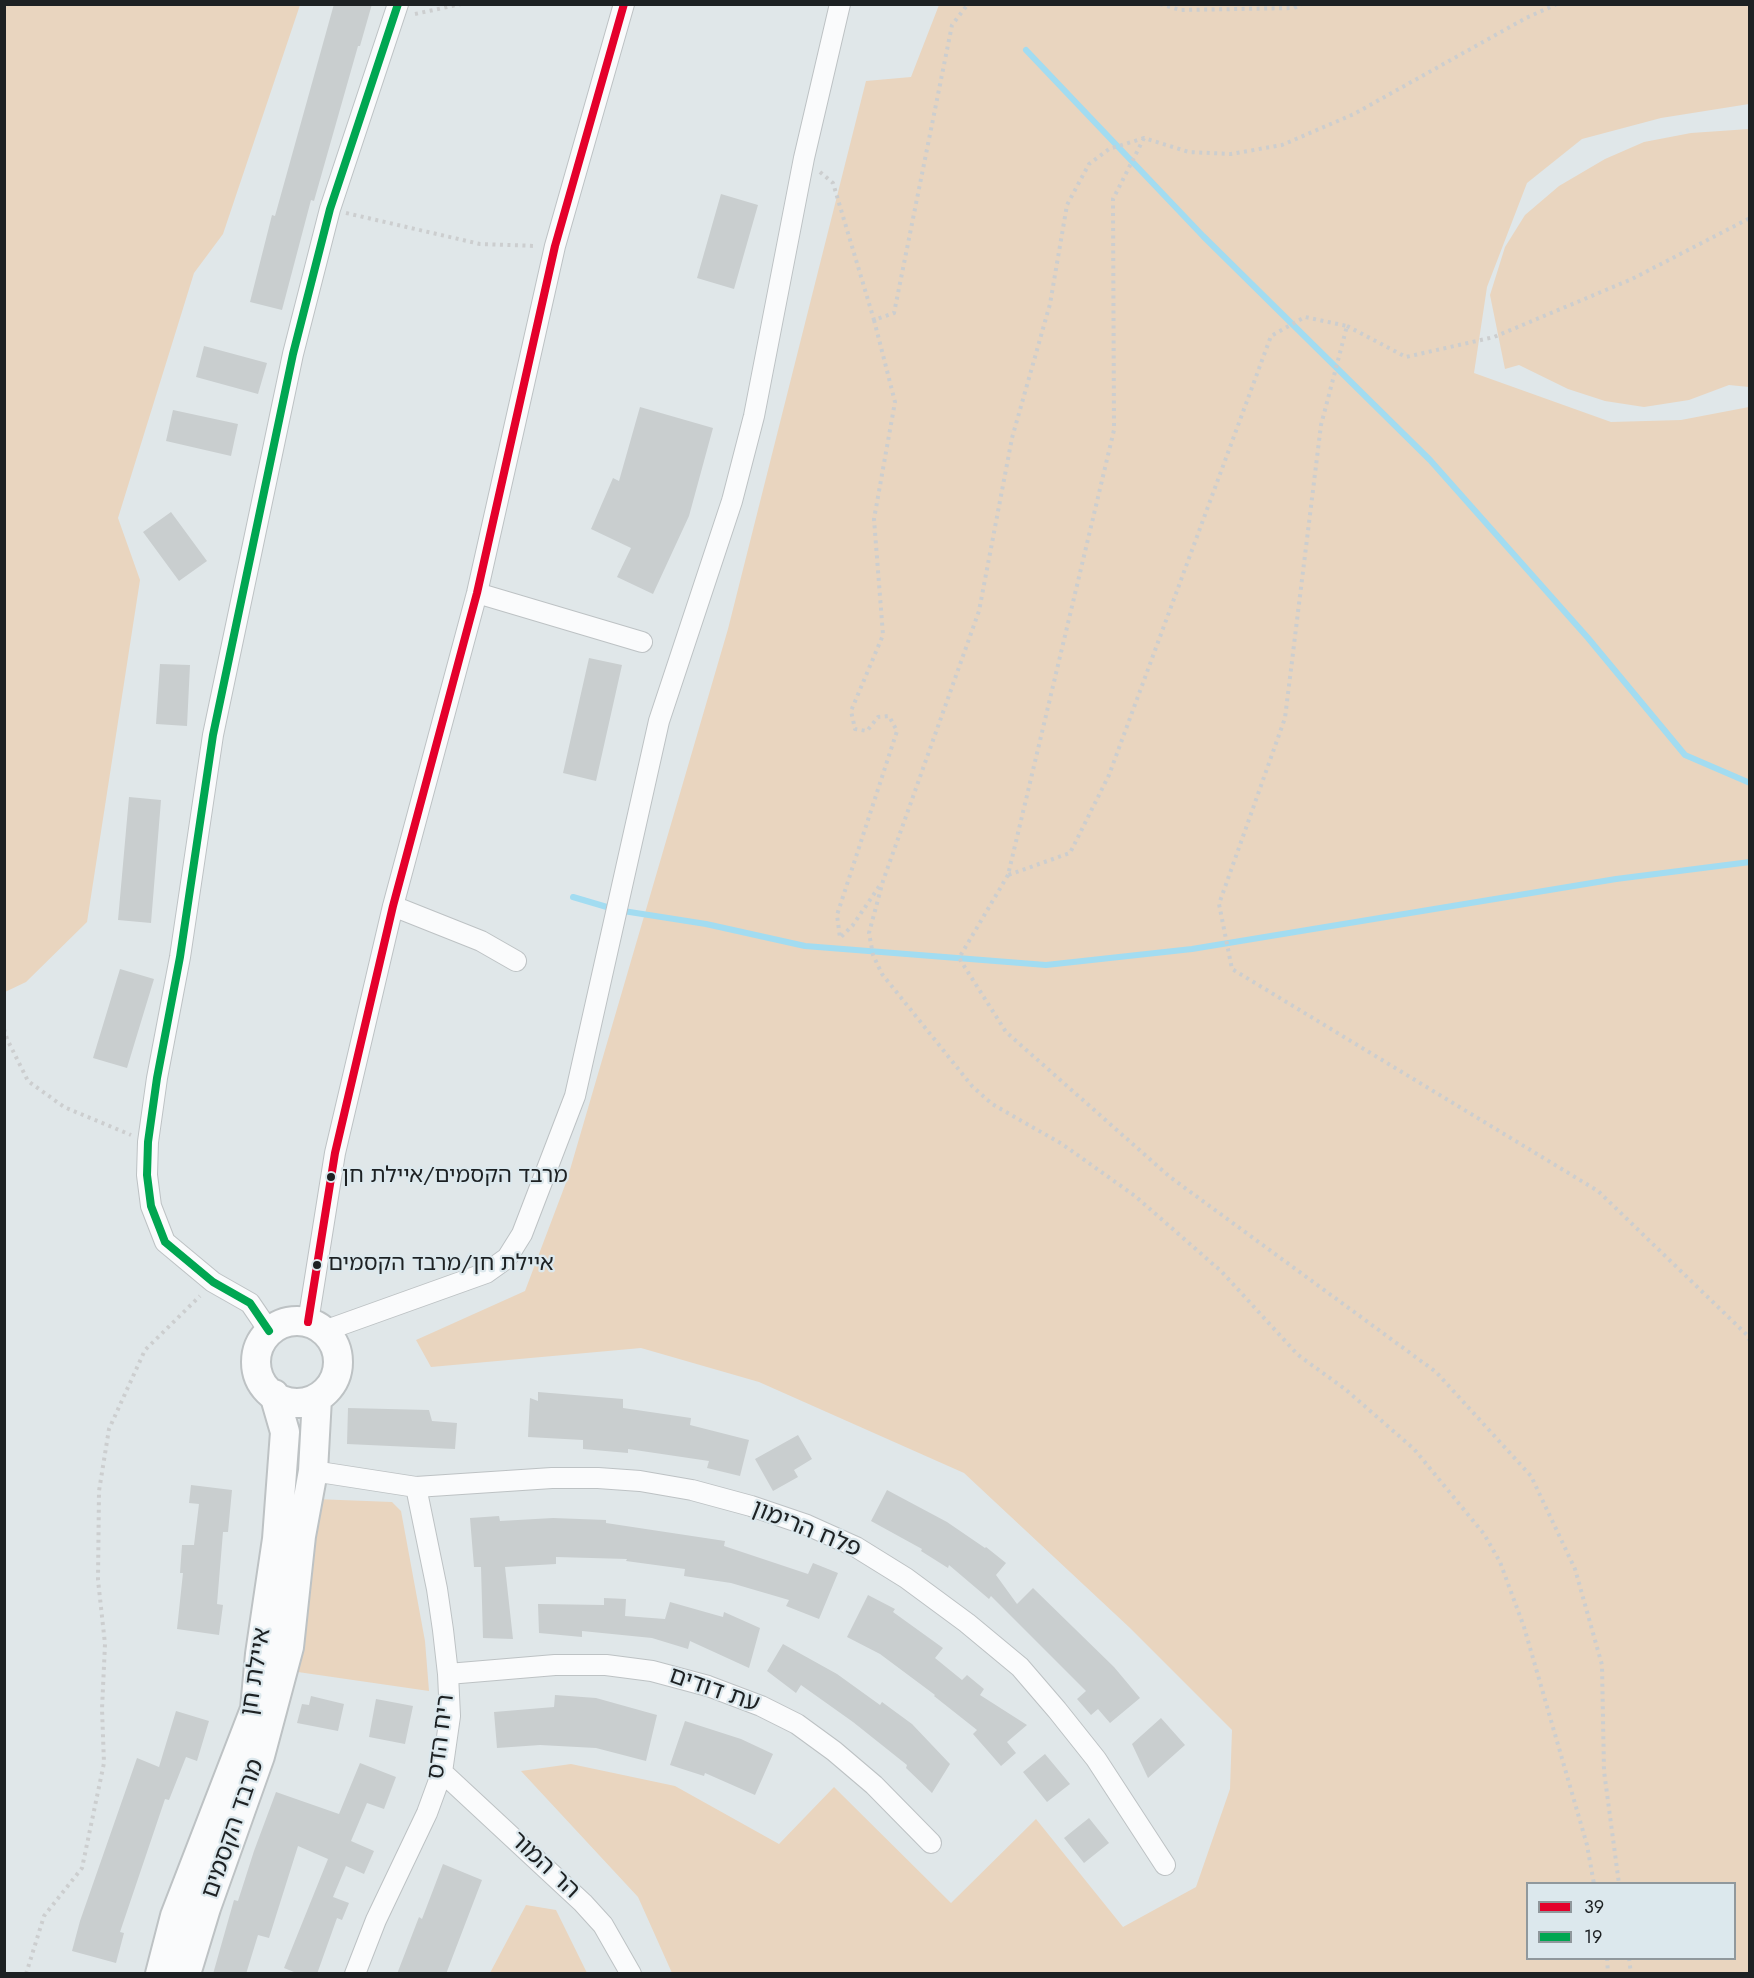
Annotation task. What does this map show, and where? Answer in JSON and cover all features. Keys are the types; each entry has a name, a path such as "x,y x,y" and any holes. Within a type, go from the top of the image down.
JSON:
{"street":[{"path":"316,1326 334,1153 393,906 477,593 555,246 624,4"},
{"path":"316,1326 333,1342 337,1353 338,1367 333,1381 317,1398 301,1403 287,1402 264,1387 257,1374 256,1356 260,1342 269,1331 280,1324 294,1321 316,1326 486,1273 507,1258 522,1234 575,1096 659,721 732,501 749,437 804,158 840,4"},
{"path":"269,1331 250,1303 213,1282 165,1242 151,1206 147,1175 148,1142 157,1078 180,957 213,735 293,354 330,209 396,12"},
{"path":"477,593 642,642"},
{"path":"393,906 481,940 516,961"},
{"name":"איילת חן","path":"160,1974 175,1916 255,1709 260,1654 277,1539 285,1432 274,1394"},
{"name":"מרבד הקסמים","path":"186,1974 206,1908 260,1756 289,1647 301,1536 313,1472 317,1398"},
{"name":"פלח הרימון","path":"313,1472 416,1487 552,1478 640,1481 692,1490 751,1506 807,1525 856,1547 906,1578 967,1623 1020,1667 1096,1759 1165,1865"},
{"name":"ריח הדס","path":"355,1974 380,1911 427,1813 442,1772 450,1716 448,1674 437,1589 416,1487"},
{"name":"עת דודים","path":"448,1674 555,1665 606,1665 652,1671 708,1686 761,1706 797,1724 834,1751 874,1785 931,1843"},
{"name":"הר המור","path":"442,1772 583,1903 603,1925 631,1974"}],"path":[{"path":"396,12 461,4"},
{"path":"874,320 894,313 952,25 968,4"},
{"path":"1160,4 1180,10 1294,8 1302,4"},
{"path":"1557,4 1526,18 1354,114 1282,145 1231,154 1189,152 1144,138 1109,149 1089,164 1067,205 1050,304 1012,438 979,611 883,881 869,933 873,955 882,974 972,1086 992,1104 1062,1144 1135,1196 1222,1272 1298,1355 1345,1389 1414,1449 1484,1534 1500,1562 1524,1627 1587,1845 1594,1882"},
{"path":"1144,138 1113,199 1114,430 1008,875 959,958 1006,1032 1170,1177 1436,1372 1531,1476 1575,1569 1602,1665 1604,1771 1619,1882"},
{"path":"804,158 833,183 874,320 895,402 874,519 883,635 851,711 855,729 867,731 878,717 889,716 897,731 837,915 840,938 853,926 883,881"},
{"path":"330,209 480,244 555,246"},
{"path":"1008,875 1070,853 1109,775 1271,336 1305,316 1347,326 1406,357 1494,337 1632,279 1749,218"},
{"path":"1347,326 1321,425 1285,718 1219,904 1232,969 1598,1191 1747,1335 1749,1341"},
{"path":"4,1029 7,1040 28,1081 64,1107 148,1142"},
{"path":"26,1974 44,1916 82,1868 104,1763 102,1709 105,1644 98,1580 99,1491 109,1429 145,1350 213,1282"}],"shaded area":[{"path":"5,4 300,5 223,234 194,273 118,518 140,580 87,922 26,982 5,992"},
{"path":"939,5 1749,5 1749,104 1661,118 1582,139 1527,183 1487,287 1474,373 1611,422 1681,420 1749,407 1749,1973 672,1973 638,1897 521,1771 571,1764 675,1786 779,1844 834,1787 951,1903 1036,1819 1123,1927 1196,1887 1230,1789 1232,1730 1130,1628 964,1473 759,1382 641,1348 431,1367 416,1340 525,1291 567,1180 728,629 866,81 911,77"},
{"path":"1749,129 1749,387 1729,385 1689,400 1644,407 1605,401 1568,389 1519,365 1505,369 1490,295 1505,247 1525,215 1559,186 1605,159 1644,142 1691,133"},
{"path":"315,1499 392,1502 401,1511 425,1641 429,1691 291,1671"},
{"path":"526,1905 556,1910 587,1973 490,1973"}],"building":[{"path":"334,4 372,4 314,201 311,200 282,310 250,302 272,215 275,216"},
{"path":"721,194 758,205 734,289 697,278"},
{"path":"204,346 267,363 258,394 196,377"},
{"path":"640,407 713,428 689,516 653,594 617,577 631,548 591,529 613,478 619,481"},
{"path":"173,410 238,424 231,456 166,441"},
{"path":"171,512 207,561 179,581 143,532"},
{"path":"589,658 622,665 596,781 563,773"},
{"path":"160,664 190,665 187,726 156,724"},
{"path":"129,797 161,800 151,923 118,920"},
{"path":"120,969 154,979 127,1068 93,1058"},
{"path":"538,1392 623,1399 623,1408 691,1418 690,1425 749,1440 740,1476 707,1468 709,1461 628,1449 628,1453 583,1449 583,1440 528,1437 530,1398 538,1401"},
{"path":"348,1408 429,1410 432,1421 457,1423 455,1449 347,1444"},
{"path":"798,1435 812,1459 794,1470 798,1477 773,1491 755,1459"},
{"path":"191,1485 232,1490 228,1532 223,1532 217,1604 223,1605 219,1635 177,1629 183,1573 180,1573 182,1545 194,1545 199,1504 189,1503"},
{"path":"887,1490 947,1522 1006,1563 996,1575 1017,1604 1033,1588 1114,1667 1140,1698 1110,1723 1098,1709 1091,1715 1077,1699 1086,1691 991,1596 989,1599 949,1565 948,1568 921,1551 922,1549 871,1521"},
{"path":"499,1516 500,1521 553,1518 606,1520 606,1523 725,1541 724,1546 808,1574 813,1563 838,1573 819,1619 786,1606 789,1600 731,1583 684,1576 685,1569 626,1561 627,1559 556,1557 556,1564 505,1567 513,1639 483,1638 481,1567 474,1567 470,1518"},
{"path":"868,1595 895,1609 893,1612 943,1648 935,1658 962,1680 967,1675 984,1689 980,1695 1027,1725 1007,1742 1016,1753 1001,1766 973,1734 977,1730 880,1654 847,1637"},
{"path":"604,1598 626,1599 625,1616 665,1619 670,1602 723,1617 724,1612 760,1628 749,1668 690,1641 688,1649 652,1638 582,1631 582,1637 539,1633 538,1604 604,1605"},
{"path":"783,1644 837,1674 880,1705 882,1702 912,1724 950,1764 932,1793 906,1768 907,1765 853,1722 801,1685 796,1693 767,1671"},
{"path":"555,1695 596,1698 657,1715 646,1761 596,1748 540,1745 497,1748 494,1712 554,1707"},
{"path":"311,1696 344,1704 338,1731 297,1723 302,1704 309,1705"},
{"path":"376,1699 413,1706 405,1744 369,1737"},
{"path":"176,1711 209,1721 197,1761 186,1757 169,1800 165,1799 120,1932 124,1933 116,1963 72,1951 80,1921 137,1758 159,1767"},
{"path":"1161,1718 1185,1745 1148,1778 1132,1744"},
{"path":"685,1721 741,1739 773,1754 755,1795 705,1773 704,1776 670,1765"},
{"path":"1045,1754 1070,1784 1047,1802 1023,1772"},
{"path":"360,1763 396,1777 384,1809 367,1803 351,1841 374,1851 364,1874 346,1866 333,1897 349,1903 342,1920 337,1918 317,1974 299,1974 284,1968 328,1859 298,1846 269,1938 258,1935 246,1974 213,1974 234,1900 238,1901 276,1792 339,1814"},
{"path":"1089,1818 1109,1843 1084,1863 1064,1838"},
{"path":"443,1864 482,1880 446,1974 397,1974 419,1917 422,1919"}],"waterway":[{"path":"1026,50 1203,236 1430,460 1588,638 1685,755 1750,783"},
{"path":"573,897 617,910 706,924 805,946 1046,965 1192,949 1616,879 1750,862"}],"transit line":[{"name":"19","path":"269,1331 250,1303 213,1282 165,1242 151,1206 147,1175 148,1142 157,1078 180,957 213,735 293,354 330,209 398,4"},
{"name":"39","path":"308,1322 335,1153 393,906 477,593 555,246 624,4"}],"place":[{"name":"מרבד הקסמים/איילת חן","path":"331,1177"},
{"name":"איילת חן/מרבד הקסמים","path":"317,1265"}]}
